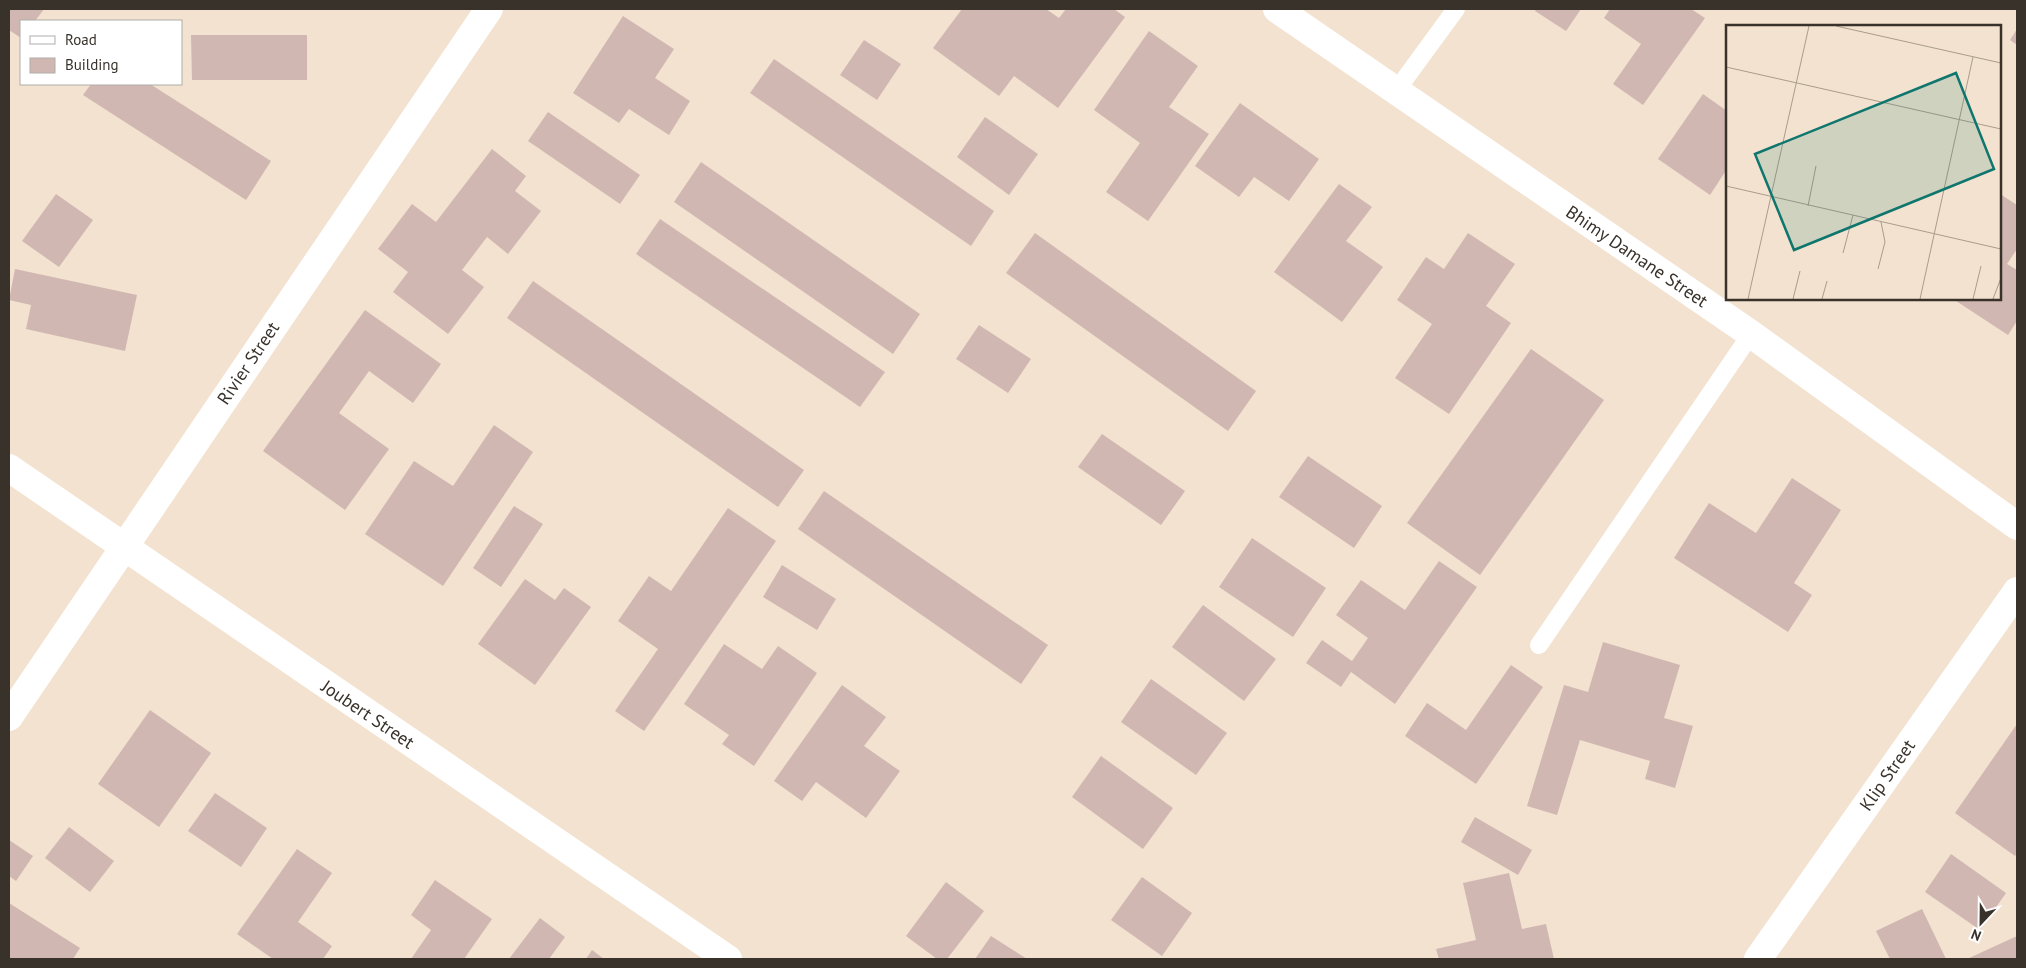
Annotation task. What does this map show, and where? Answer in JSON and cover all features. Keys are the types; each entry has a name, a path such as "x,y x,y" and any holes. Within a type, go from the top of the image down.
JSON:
{"street":[{"name":"Rivier Street","path":"9,717 489,9"},
{"name":"Bhimy Damane Street","path":"1277,9 1751,334 2017,526"},
{"name":"Joubert Street","path":"9,468 123,548 728,959"},
{"name":"Klip Street","path":"1758,959 2017,591"}],"lane":[{"path":"1396,91 1456,9"},
{"path":"1539,645 1751,334"}],"building":[{"path":"9,9 44,9 36,20 20,20 20,37 9,30"},
{"path":"962,9 1046,9 1059,18 1066,9 1114,9 1125,17 1058,108 1014,76 999,96 933,48"},
{"path":"1536,9 1581,9 1566,31 1535,11"},
{"path":"1610,9 1691,9 1705,18 1643,105 1613,84 1641,44 1604,18"},
{"path":"623,16 674,49 655,78 690,101 669,135 629,109 619,123 573,93"},
{"path":"2017,29 2017,45 2010,40"},
{"path":"1149,31 1198,66 1169,107 1209,134 1148,221 1106,192 1140,143 1094,110"},
{"path":"191,35 307,35 307,80 192,80"},
{"path":"864,40 901,64 877,100 840,75"},
{"path":"774,59 994,211 971,246 750,93"},
{"path":"90,85 152,85 271,161 246,200 83,95"},
{"path":"1703,94 1726,110 1726,171 1710,195 1658,159"},
{"path":"1240,103 1319,159 1289,201 1254,177 1239,197 1195,166"},
{"path":"548,112 640,175 620,204 528,141"},
{"path":"985,117 1038,154 1009,195 957,157"},
{"path":"492,149 526,176 515,191 541,211 508,254 487,237 462,270 484,287 448,334 393,292 408,272 378,249 412,204 436,222"},
{"path":"701,162 920,314 893,354 674,202"},
{"path":"1339,184 1372,207 1346,241 1383,267 1342,322 1274,272"},
{"path":"56,194 93,220 59,267 22,241"},
{"path":"2001,195 2017,205 2017,249 2007,264 2017,270 2017,321 2008,335 1955,300 2001,300"},
{"path":"660,219 885,372 860,407 636,254"},
{"path":"1035,233 1256,391 1228,431 1006,273"},
{"path":"1468,233 1515,264 1486,306 1511,323 1449,414 1395,378 1432,324 1397,300 1426,257 1444,269"},
{"path":"15,269 137,295 125,351 26,329 31,305 9,300"},
{"path":"533,281 804,470 778,507 507,318"},
{"path":"365,310 441,364 413,403 369,371 339,413 389,449 345,510 263,451"},
{"path":"979,325 1031,359 1008,393 956,359"},
{"path":"1531,349 1604,400 1480,575 1407,523"},
{"path":"494,425 533,452 443,586 365,534 414,461 453,486"},
{"path":"1102,434 1185,491 1161,525 1078,467"},
{"path":"1308,456 1382,506 1354,548 1279,497"},
{"path":"1792,478 1841,510 1794,583 1812,595 1788,632 1674,558 1709,503 1756,533"},
{"path":"824,491 1048,645 1021,684 798,529"},
{"path":"514,506 543,524 501,587 473,568"},
{"path":"728,508 776,541 644,731 615,711 658,649 618,621 649,576 671,591"},
{"path":"1252,538 1326,588 1293,637 1219,587"},
{"path":"1439,561 1477,587 1395,704 1351,672 1341,687 1306,663 1322,640 1352,661 1368,638 1336,615 1361,580 1405,610"},
{"path":"782,565 836,599 817,630 763,597"},
{"path":"525,579 555,600 564,588 591,607 535,685 478,644"},
{"path":"1203,605 1276,659 1244,701 1172,647"},
{"path":"1603,642 1680,665 1664,718 1693,726 1675,788 1645,779 1650,761 1580,740 1557,815 1527,806 1564,685 1588,692"},
{"path":"724,644 762,669 778,646 817,673 754,766 722,744 729,735 684,704"},
{"path":"1511,665 1543,687 1476,784 1405,736 1427,703 1466,730"},
{"path":"1151,679 1227,733 1196,775 1121,722"},
{"path":"842,685 886,717 864,746 900,771 866,818 816,782 802,801 774,781"},
{"path":"150,710 211,753 159,827 98,784"},
{"path":"2017,724 2017,853 2015,856 1955,813"},
{"path":"1101,756 1173,808 1143,849 1072,797"},
{"path":"215,793 267,828 241,867 188,831"},
{"path":"1475,817 1532,850 1518,875 1461,842"},
{"path":"69,827 114,861 90,892 45,858"},
{"path":"9,840 33,856 16,881 9,876"},
{"path":"297,849 332,873 298,922 332,946 323,959 273,959 237,934"},
{"path":"1951,854 2006,893 1980,930 1925,892"},
{"path":"1509,873 1522,929 1546,924 1554,959 1439,959 1436,949 1476,940 1463,883"},
{"path":"1142,877 1192,913 1162,956 1111,920"},
{"path":"435,880 492,919 464,959 411,959 431,930 411,915"},
{"path":"946,882 984,911 947,959 937,959 906,936"},
{"path":"9,903 80,948 73,959 9,959"},
{"path":"1922,909 1946,959 1890,959 1876,931"},
{"path":"540,918 565,937 549,959 509,959"},
{"path":"991,936 1027,959 975,959"},
{"path":"2017,936 2017,959 1967,959"},
{"path":"592,950 604,959 586,959"}]}
